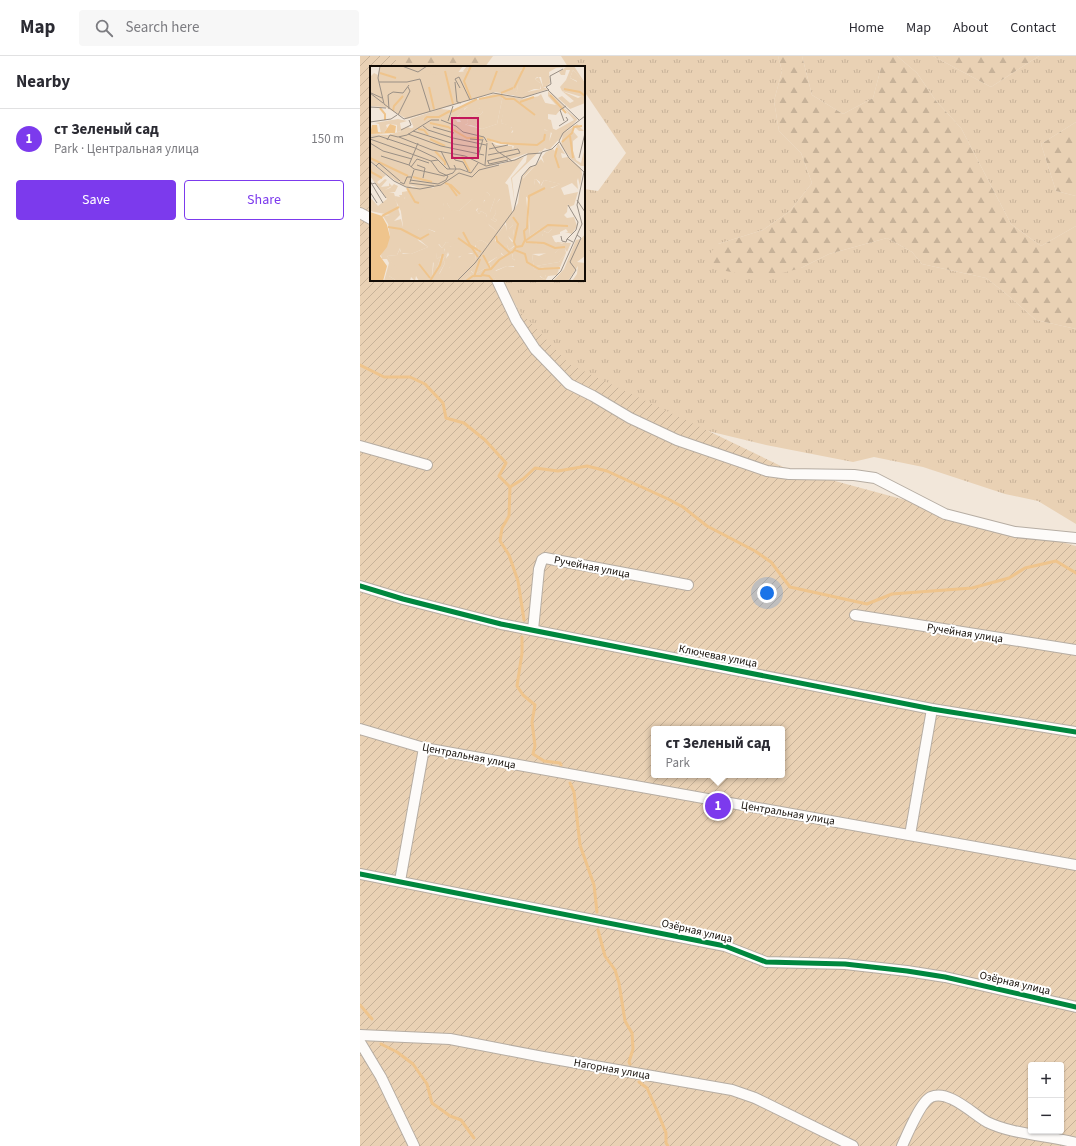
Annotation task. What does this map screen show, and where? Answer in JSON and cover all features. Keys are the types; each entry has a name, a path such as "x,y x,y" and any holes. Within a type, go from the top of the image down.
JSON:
{"street":[{"path":"360,213 370,218"},
{"path":"497,281 516,320 535,350 569,384 593,396 630,418 677,440 767,471 789,474 854,475 875,478 945,514 1015,532 1076,538"},
{"path":"360,446 428,465"},
{"name":"Ручейная улица","path":"533,630 539,569 542,560 546,558 688,585"},
{"name":"Ключевая улица","path":"360,586 403,599 501,624 932,708 1076,732"},
{"name":"Ручейная улица","path":"855,615 1076,650"},
{"path":"910,835 932,708"},
{"name":"Центральная улица","path":"360,729 424,748 1076,865"},
{"path":"400,881 424,748"},
{"name":"Озёрная улица","path":"360,874 725,946 766,962 845,964 907,971 945,977 1076,1007"},
{"name":"Нагорная улица","path":"360,1035 450,1039 732,1090 754,1098 853,1146"},
{"path":"360,1042 381,1078 414,1146"},
{"path":"902,1146 923,1104 930,1097 941,1095 952,1099 988,1122 1021,1133 1054,1137 1076,1143"}],"green space":[{"path":"360,56 391,56 402,66 370,66 370,281 503,281 504,294 569,364 783,467 1076,546 1076,1146 360,1146"},
{"path":"380,56 493,56 486,66 391,66"},
{"path":"561,56 778,56 782,71 774,101 779,131 801,153 812,183 790,211 763,230 718,244 801,268 829,254 887,238 912,252 922,264 986,278 1036,320 1076,329 1076,524 1038,501 1005,494 923,467 874,457 853,462 766,445 683,425 577,378 530,331 503,281 585,281 585,189 598,191 626,153 585,92 585,66 567,66"},
{"path":"778,56 802,56 812,95 843,114 873,98 881,68 881,56 897,56 917,73 936,101 961,128 1011,224 1041,246 1076,226 1076,329 1036,320 986,278 922,264 912,252 887,238 829,254 801,268 771,276 741,274 711,268 708,259 718,244 763,230 790,211 812,183 801,153 779,131 774,101 782,71"},
{"path":"802,56 881,56 881,68 873,98 843,114 812,95"},
{"path":"897,56 933,56 991,87 1039,56 1076,56 1076,122 1041,144 1056,191 1076,196 1076,226 1041,246 1011,224 961,128 936,101 917,73"},
{"path":"933,56 1039,56 991,87"},
{"path":"1076,122 1076,196 1056,191 1041,144"}],"waterway":[{"path":"360,365 384,377 410,377 425,384 443,403 446,418 464,423 485,440 506,463 499,476 510,487 523,479 535,468 558,471 587,466 607,471 683,507 707,526 755,551 771,562 790,587 867,604 892,594 972,588 1009,578 1025,568 1056,561 1076,573"},
{"path":"510,487 509,516 502,528 500,541 509,555 518,581 524,620"},
{"path":"522,637 522,653 517,686 523,695 535,705 532,722 535,746 533,754 544,761 560,763 561,765"},
{"path":"570,783 574,792 580,845 594,885 597,912"},
{"path":"598,930 605,956 615,970 619,983 625,1021 632,1033 633,1049 629,1062 630,1064"},
{"path":"360,1005 372,1019"},
{"path":"381,1044 397,1052 413,1064 427,1084 432,1103 450,1116 461,1120 474,1138"},
{"path":"639,1082 647,1088 666,1133 666,1143 668,1146"}],"cycle path":[{"path":"360,586 403,599 501,624 932,709 1076,732"},
{"path":"360,874 725,946 766,962 845,964 907,971 945,977 1076,1007"}],"place":[{"name":"ст Зеленый сад","path":"718,806"}]}
